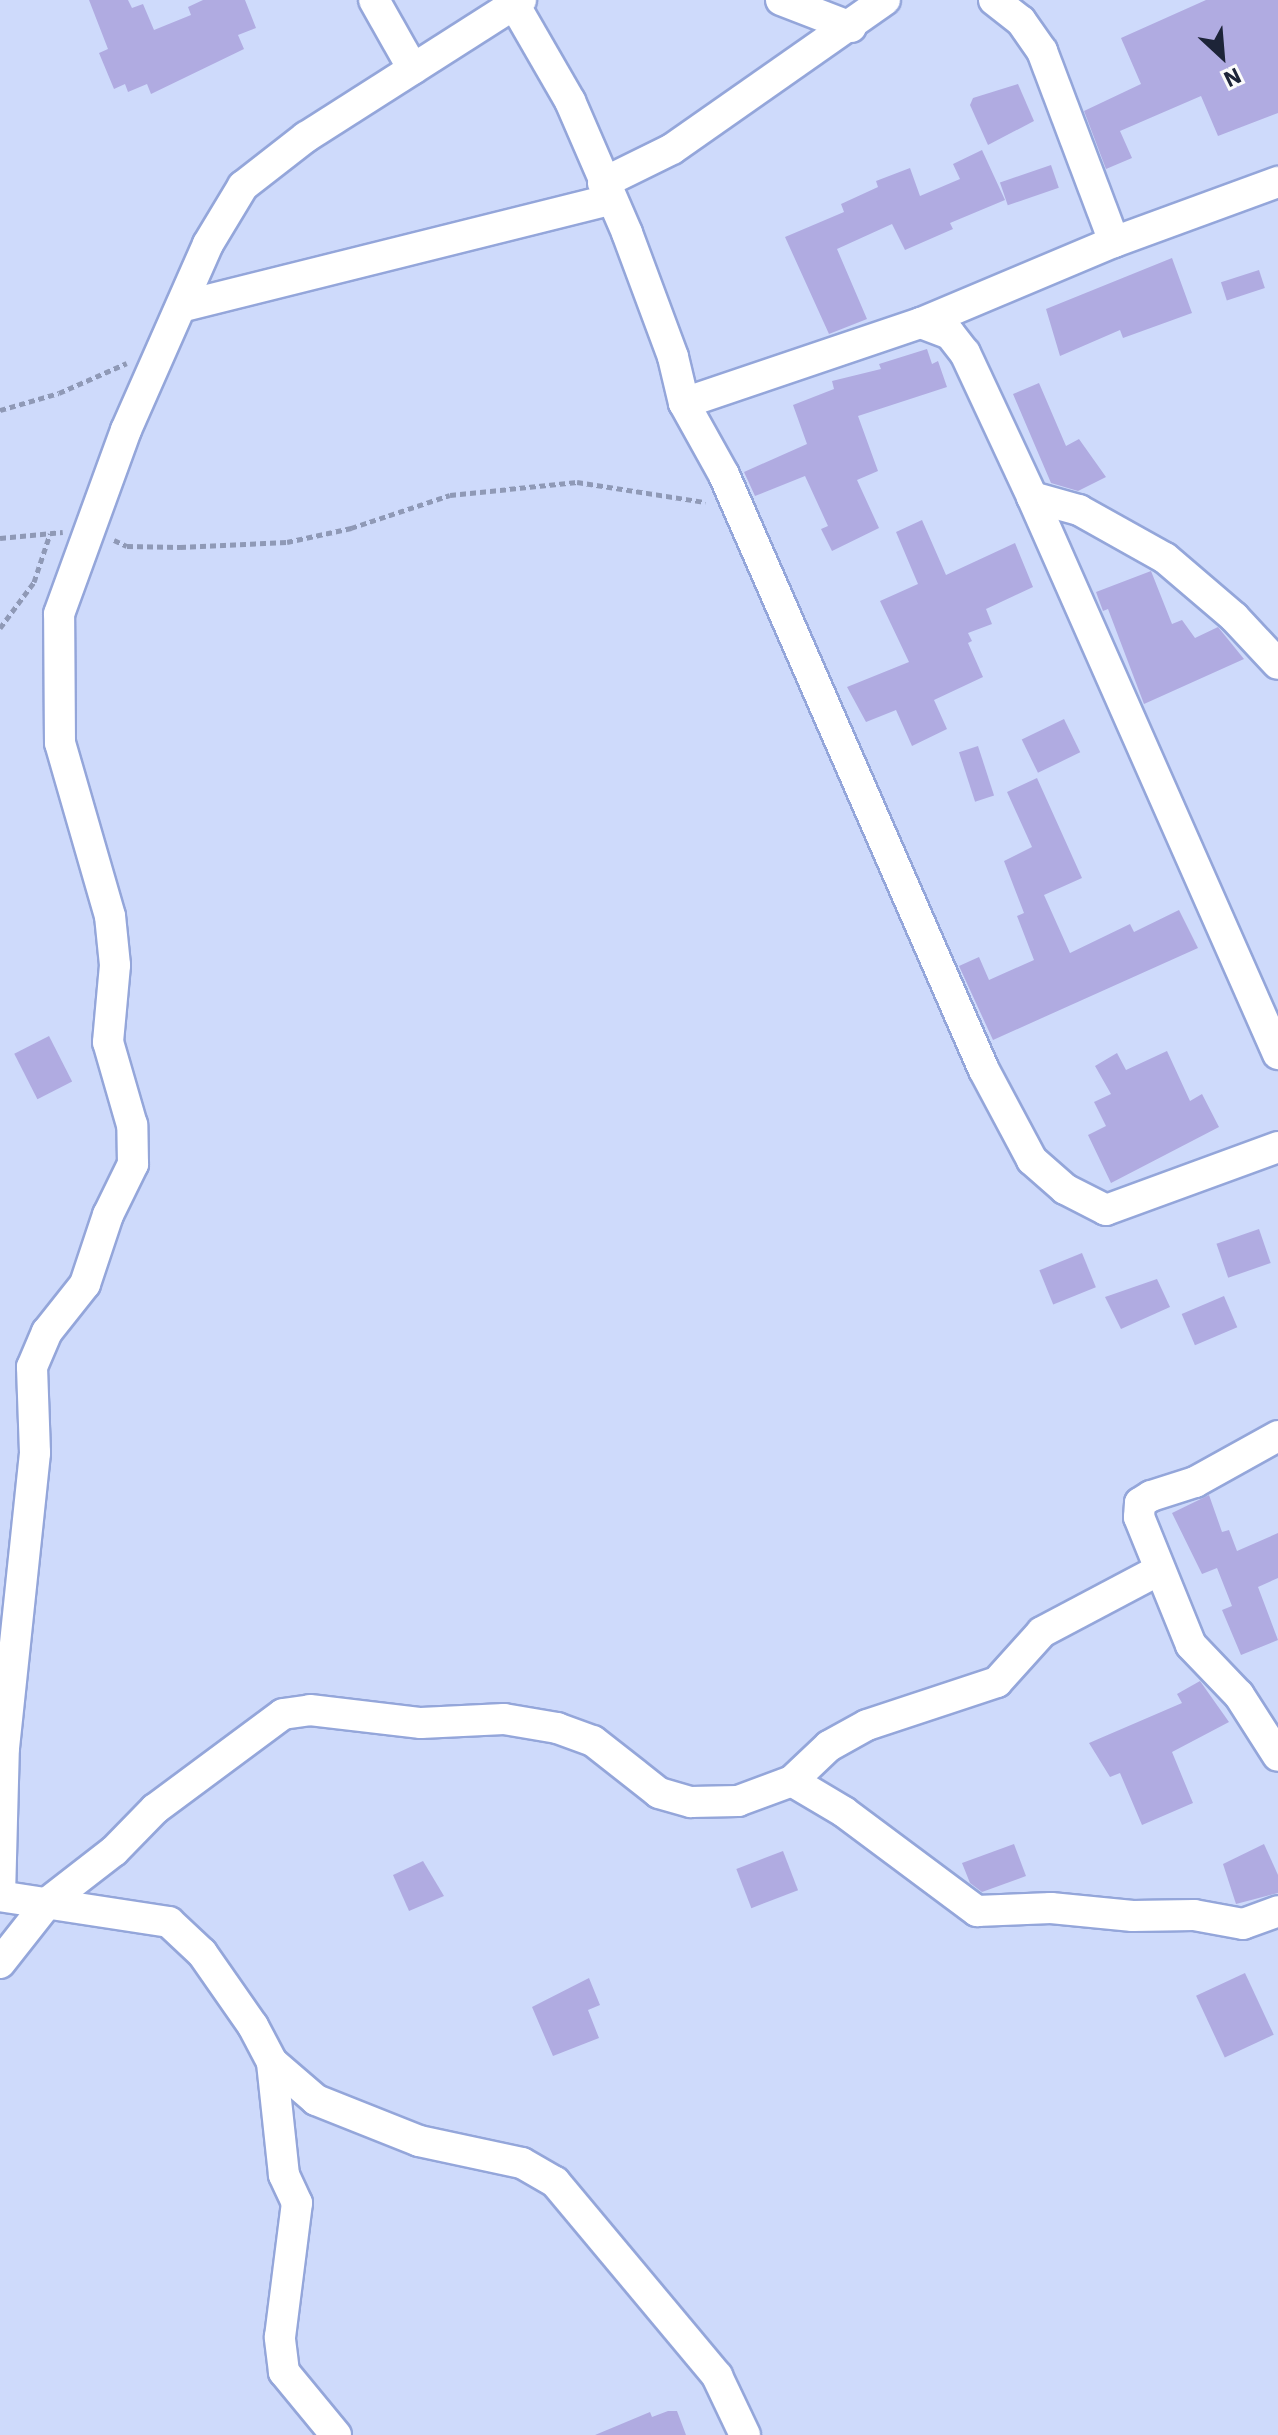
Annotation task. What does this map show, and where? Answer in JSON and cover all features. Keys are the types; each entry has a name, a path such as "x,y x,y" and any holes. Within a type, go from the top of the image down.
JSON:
{"street":[{"path":"374,0 413,69"},
{"path":"781,0 851,27"},
{"path":"184,306 606,192 851,27 885,0"},
{"path":"994,0 1021,21 1042,51 1114,242"},
{"path":"745,2435 717,2376 555,2182 522,2163 419,2141 328,2105 272,2062 202,1953 169,1922 0,1896 4,1748 35,1453 32,1367 47,1332 85,1284 108,1215 133,1164 132,1125 108,1042 115,965 110,916 60,743 59,614 87,529 208,244 243,186 306,137 518,2 570,101 673,357 684,403 740,513 984,1070 1032,1160 1065,1189 1106,1210 1278,1147"},
{"path":"684,403 921,323 1114,242 1278,182"},
{"path":"921,323 950,334 965,353 1032,497 1278,1054"},
{"path":"1032,497 1079,510 1165,558 1234,617 1278,664"},
{"path":"1278,1436 1195,1482 1140,1503 1139,1517 1191,1645 1239,1695 1278,1756"},
{"path":"0,1963 48,1902 114,1851 155,1809 283,1714 310,1710 421,1723 504,1719 557,1728 593,1741 659,1793 691,1802 738,1801 792,1781 829,1746 867,1725 997,1682 1042,1632 1159,1570"},
{"path":"792,1781 844,1812 977,1911 1051,1908 1194,1915 1243,1924 1278,1911"},
{"path":"272,2062 284,2175 297,2203 280,2337 284,2372 336,2435"}],"path":[{"path":"0,410 96,379 167,342"},
{"path":"0,538 87,529 127,546 237,547 351,528 450,495 577,482 685,495 740,513"},
{"path":"0,628 34,582 50,534"}],"building":[{"path":"89,0 128,0 132,8 143,4 154,30 191,15 188,7 203,0 245,0 256,28 238,35 244,49 151,94 147,84 128,92 125,84 114,89 99,53 108,49"},
{"path":"1206,0 1278,0 1278,113 1218,136 1201,96 1120,131 1132,158 1106,169 1084,111 1141,84 1121,38"},
{"path":"1018,84 1034,121 988,145 970,105 973,98"},
{"path":"982,150 1005,200 950,223 953,229 905,250 892,224 837,249 867,319 829,334 785,237 844,212 841,204 878,187 876,181 910,168 920,196 960,179 953,164"},
{"path":"1051,165 1059,188 1008,205 1000,183"},
{"path":"1172,258 1192,313 1123,338 1120,330 1060,356 1046,309"},
{"path":"1259,270 1265,288 1227,300 1221,282"},
{"path":"927,349 932,364 938,361 947,387 858,416 878,471 857,480 879,528 832,551 821,529 828,526 805,476 755,496 744,472 807,444 793,405 834,389 832,381 881,369 879,364"},
{"path":"1039,383 1066,446 1079,439 1106,477 1078,491 1051,483 1013,394"},
{"path":"922,520 946,575 1015,543 1033,587 986,609 992,624 968,633 972,641 968,643 983,677 934,700 947,729 912,746 896,710 866,722 847,687 909,662 880,601 918,584 896,532"},
{"path":"1151,571 1172,624 1182,620 1195,638 1218,627 1244,659 1144,704 1108,609 1103,611 1096,592"},
{"path":"1064,719 1080,752 1038,773 1022,740"},
{"path":"978,746 994,795 975,802 959,752"},
{"path":"1037,778 1082,878 1044,895 1070,953 1130,924 1134,932 1179,910 1198,948 993,1040 959,966 979,957 989,980 1034,960 1017,916 1024,913 1004,861 1032,847 1007,792"},
{"path":"49,1036 72,1081 37,1099 14,1054"},
{"path":"1167,1051 1190,1101 1202,1094 1219,1127 1111,1183 1088,1135 1106,1126 1094,1102 1111,1094 1095,1066 1117,1053 1126,1070"},
{"path":"1259,1229 1271,1263 1228,1278 1216,1244"},
{"path":"1082,1253 1096,1287 1053,1305 1039,1270"},
{"path":"1157,1279 1170,1307 1121,1329 1105,1297"},
{"path":"1224,1296 1237,1327 1195,1345 1182,1314"},
{"path":"1209,1495 1222,1532 1229,1530 1237,1551 1278,1533 1278,1578 1258,1587 1278,1640 1241,1655 1222,1610 1232,1606 1217,1568 1202,1574 1172,1513"},
{"path":"1200,1681 1229,1722 1172,1752 1193,1803 1142,1825 1120,1773 1110,1777 1089,1743 1182,1703 1177,1694"},
{"path":"1014,1844 1026,1876 982,1892 970,1883 962,1863"},
{"path":"1264,1844 1278,1875 1278,1893 1236,1904 1223,1864"},
{"path":"783,1851 798,1890 751,1908 736,1869"},
{"path":"423,1861 444,1896 409,1911 393,1875"},
{"path":"1245,1973 1274,2035 1225,2057 1196,1996"},
{"path":"589,1978 600,2005 588,2010 599,2038 553,2056 532,2007"},
{"path":"677,2411 686,2435 595,2435 650,2412 652,2417"}]}
